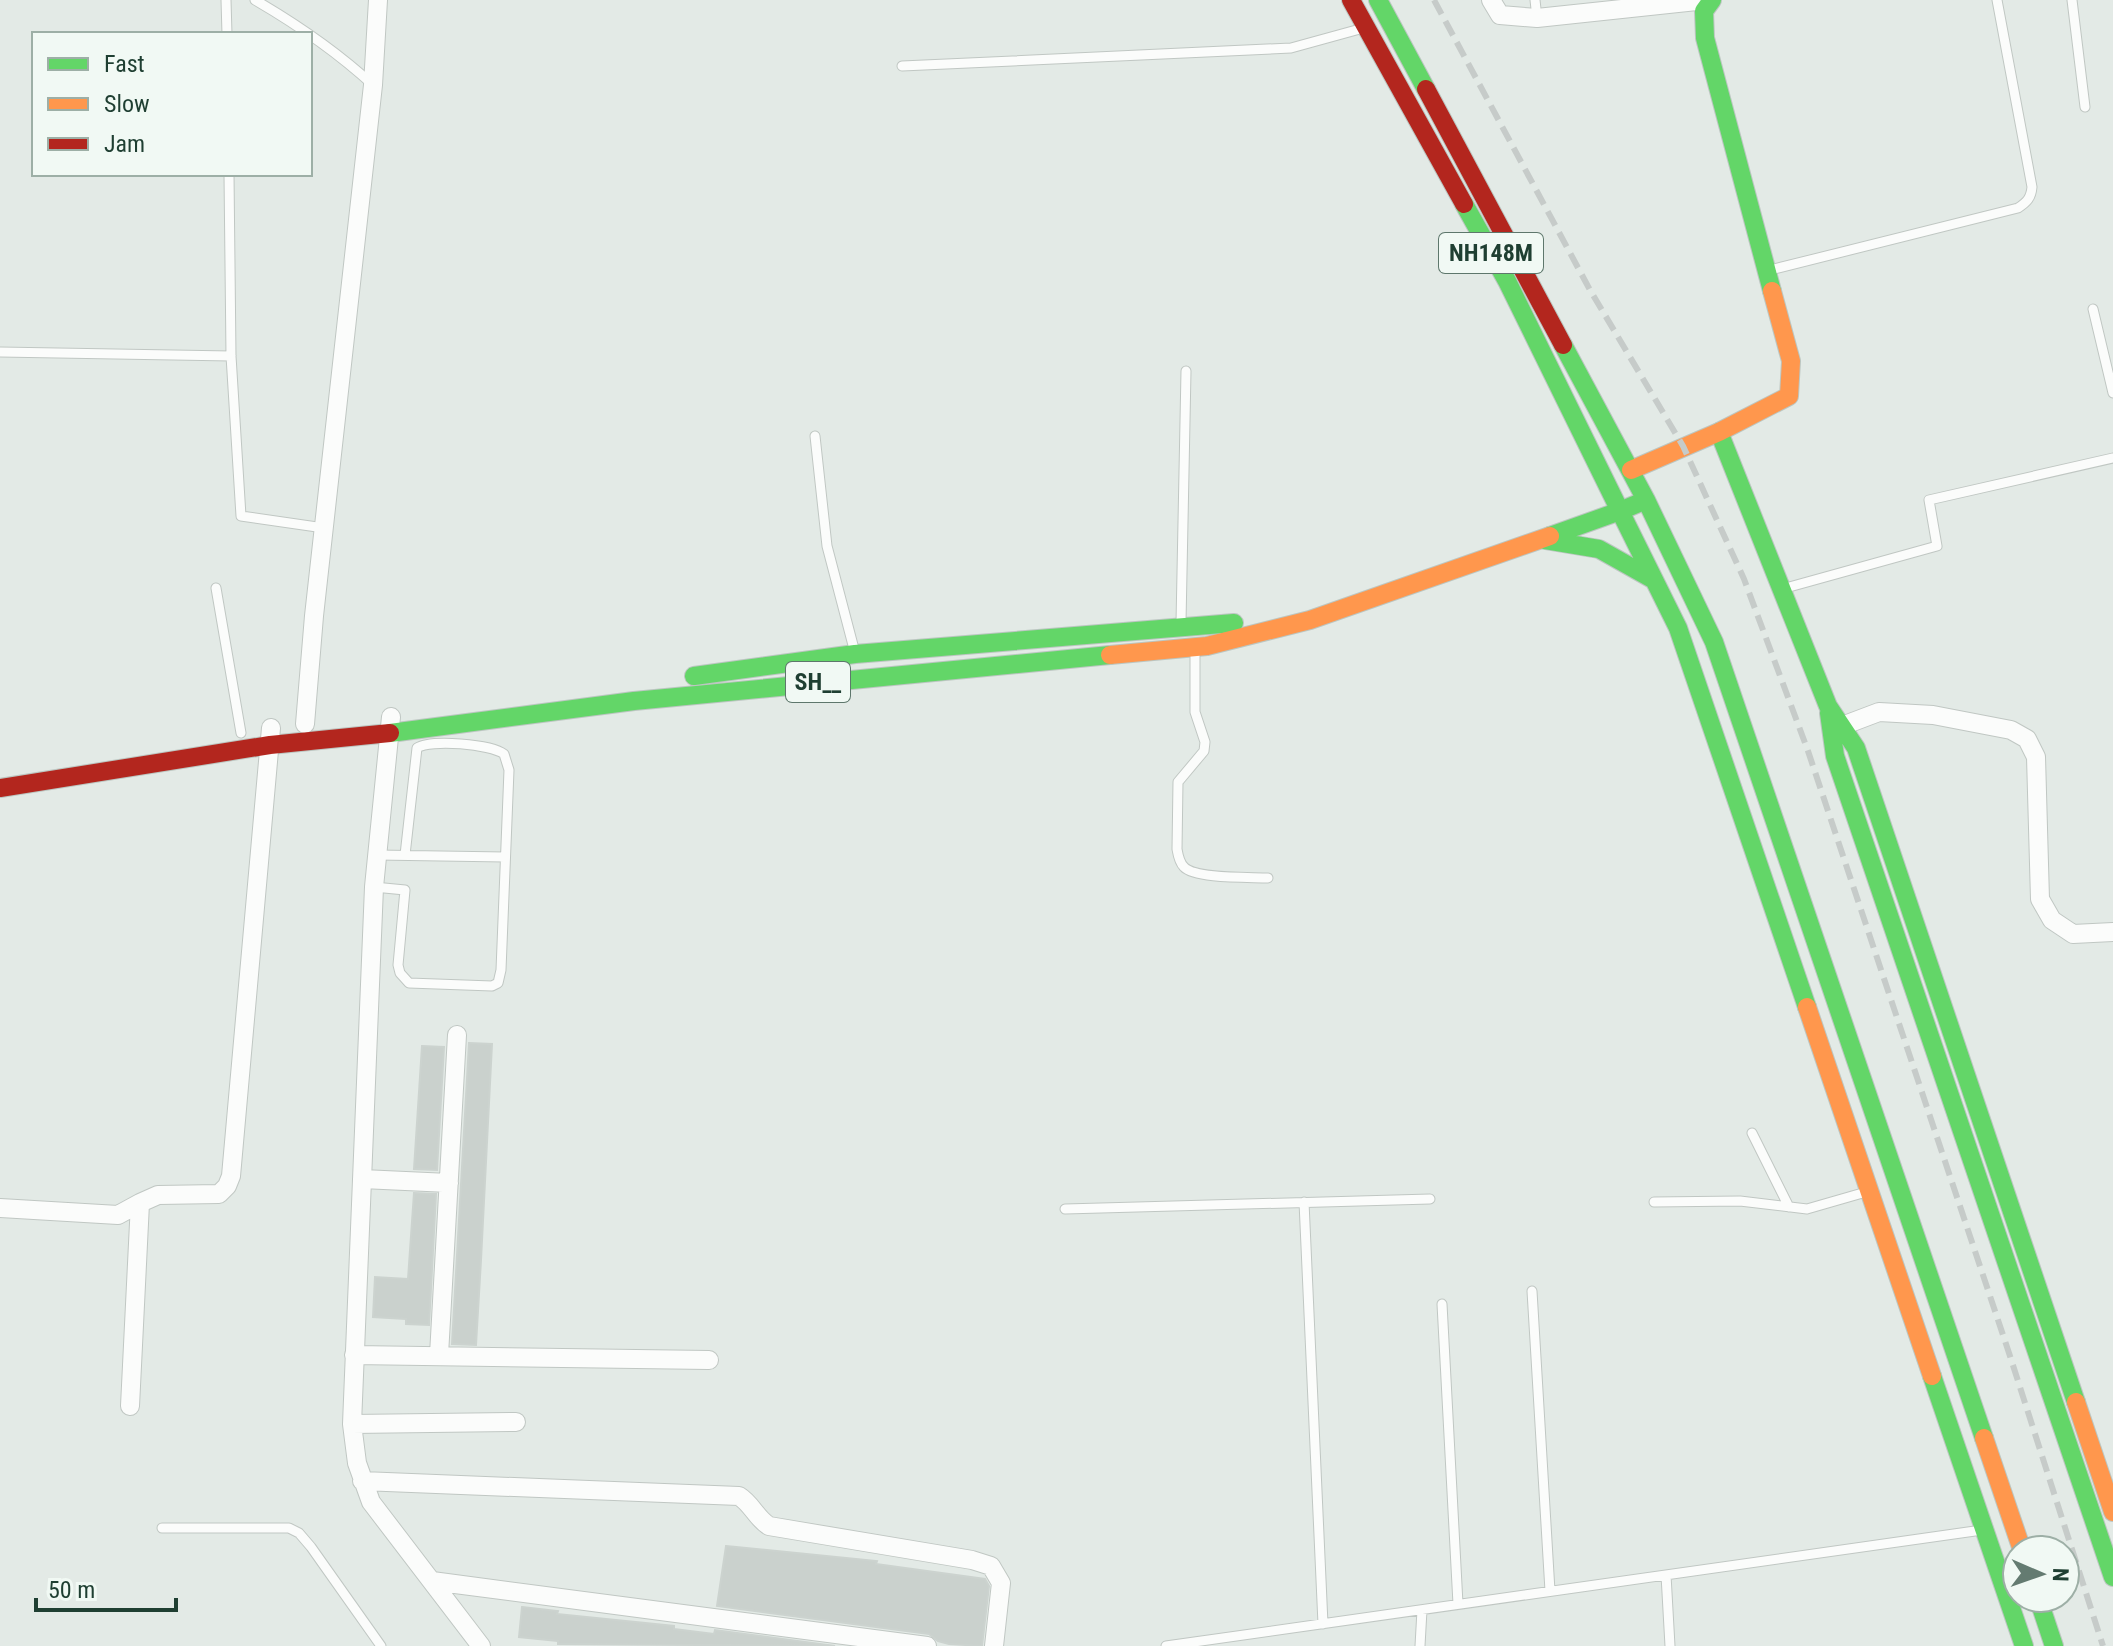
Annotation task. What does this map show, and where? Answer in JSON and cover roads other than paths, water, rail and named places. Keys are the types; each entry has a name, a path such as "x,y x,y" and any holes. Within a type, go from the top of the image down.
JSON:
{"main road":[{"name":"NH148M","path":"1351,0 1507,281 1610,501"},
{"name":"NH148M","path":"1378,0 1646,500"},
{"path":"1610,501 1634,476 1789,396 1791,361 1705,38 1704,11 1709,0"},
{"path":"1719,432 1828,706 1835,756 2113,1577"},
{"path":"1610,501 1646,500 1714,642 2017,1534"},
{"path":"1610,501 1678,628 2024,1646"},
{"name":"SH__","path":"0,788 271,737 1195,648 1310,620 1538,540 1610,501"},
{"name":"SH__","path":"0,770 241,733 271,737 305,724 390,725 855,654 1181,621 1239,623 1375,582 1568,510"},
{"path":"1538,540 1599,549 1654,581"},
{"path":"1828,706 1856,748 2113,1512"},
{"path":"2043,1614 2054,1646"}],"street":[{"path":"305,724 373,85 378,0"},
{"path":"1491,0 1500,15 1536,9 1709,0"},
{"path":"1842,726 1879,712 1933,715 2011,730 2027,739 2036,757 2040,899 2052,920 2073,934 2113,932"},
{"path":"390,725 374,887 352,1424 362,1481 371,1502 481,1646"},
{"path":"0,1208 118,1215 158,1195 219,1194 227,1186 231,1176 271,737"},
{"path":"439,1355 457,1035"},
{"path":"362,1179 449,1183"},
{"path":"130,1406 140,1203"},
{"path":"354,1355 709,1360"},
{"path":"352,1424 516,1422"},
{"path":"362,1481 739,1496 759,1520 769,1526 972,1560 991,1566 1001,1583 994,1646"},
{"path":"432,1581 927,1646"}],"lane":[{"path":"226,0 227,32"},
{"path":"255,0 308,32"},
{"path":"1767,271 2018,208 2031,197 2032,187 1997,0"},
{"path":"2072,0 2085,107"},
{"path":"902,66 1291,48 1367,27"},
{"path":"312,35 373,85"},
{"path":"229,176 231,356 241,516 324,528"},
{"path":"2093,309 2113,393"},
{"path":"0,352 231,356"},
{"path":"1181,621 1186,371"},
{"path":"815,436 827,546 855,654"},
{"path":"1782,589 1937,546 1929,500 2113,458"},
{"path":"216,588 241,733"},
{"path":"1195,648 1195,712 1205,742 1204,751 1178,782 1179,860 1184,867 1200,874 1268,878"},
{"path":"374,887 405,890 398,965 405,980 409,983 492,986 498,983 509,770 504,754 488,746 430,744 417,748 405,855"},
{"path":"376,855 505,857"},
{"path":"1752,1133 1789,1207"},
{"path":"1654,1202 1740,1201 1816,1207 1869,1191"},
{"path":"1065,1209 1430,1199"},
{"path":"1304,1202 1323,1624"},
{"path":"1532,1291 1550,1591"},
{"path":"1442,1304 1458,1604"},
{"path":"162,1528 289,1528 299,1533 381,1646"},
{"path":"1166,1646 1985,1530"},
{"path":"1666,1575 1670,1646"},
{"path":"1420,1646 1422,1610"}],"railway":[{"path":"1434,0 1590,290 1683,446 1744,579 1808,751 2010,1356 2103,1646"}]}
